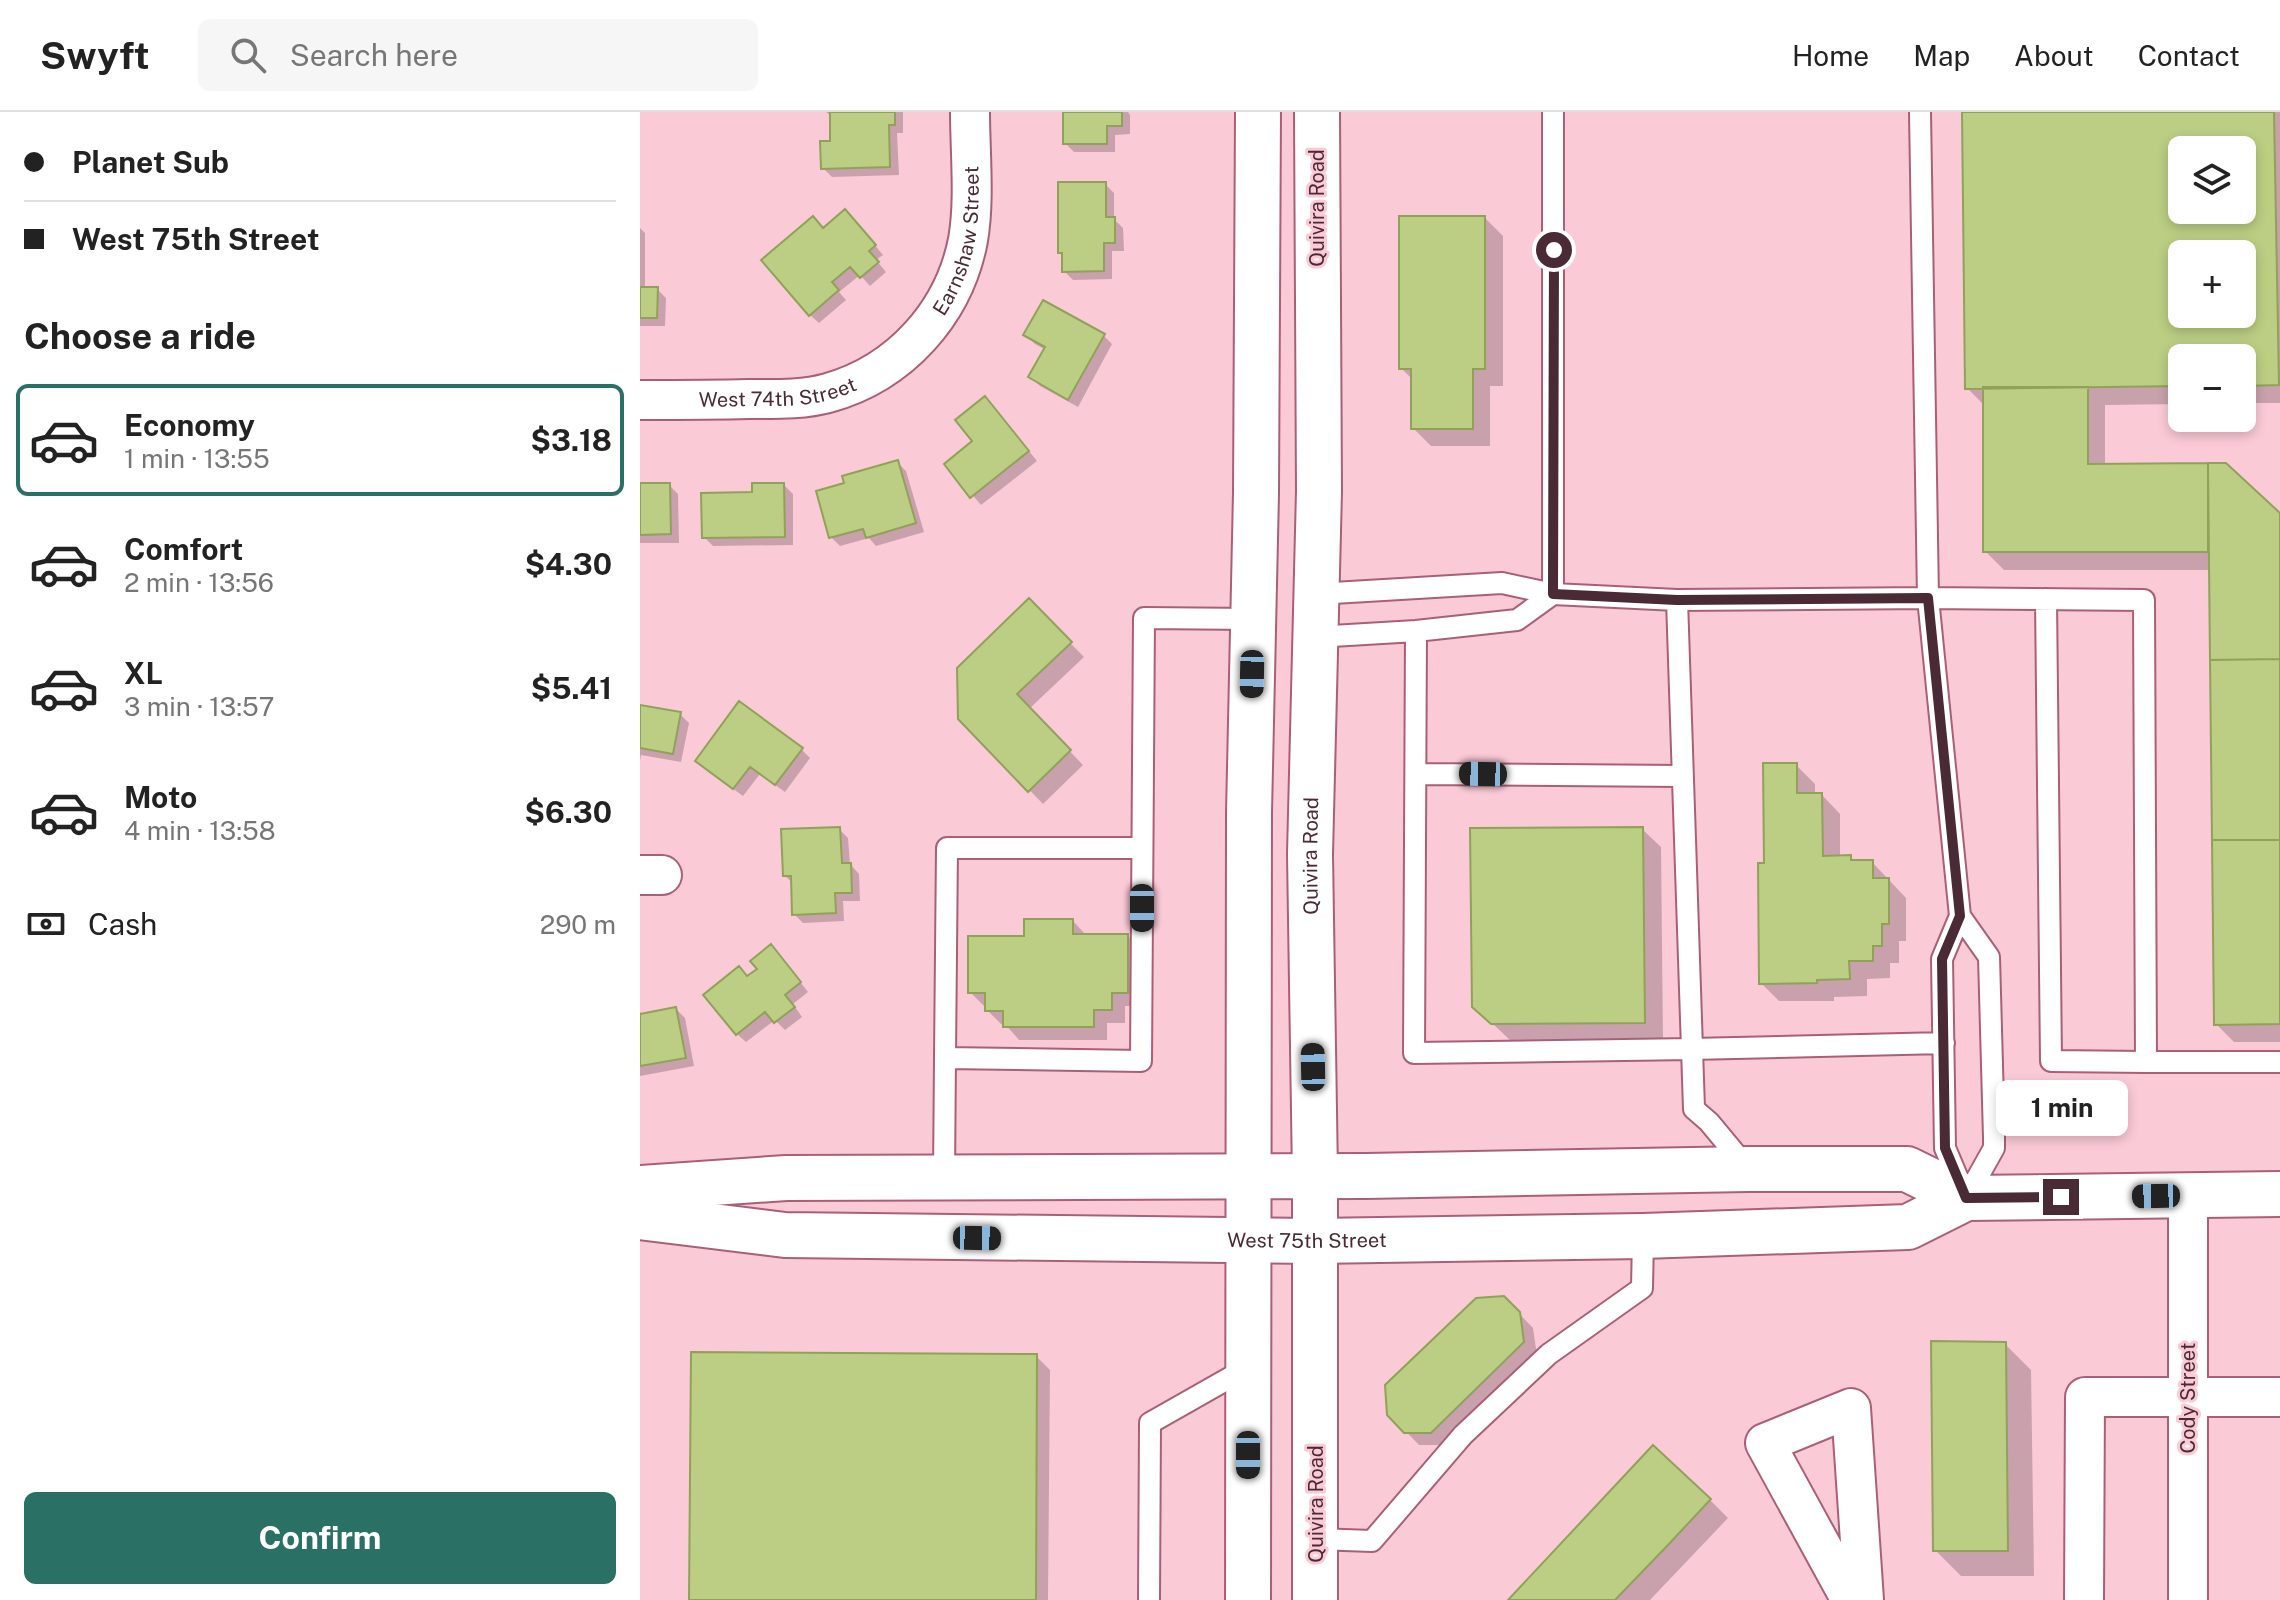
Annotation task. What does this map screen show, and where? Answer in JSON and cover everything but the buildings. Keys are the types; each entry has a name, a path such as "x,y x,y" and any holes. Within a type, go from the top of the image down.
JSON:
{"main road":[{"path":"1248,1600 1249,813 1257,477 1258,112"},
{"name":"Quivira Road","path":"1315,1600 1315,1176 1310,854 1319,491 1317,112"},
{"path":"1253,619 1316,617"},
{"name":"West 75th Street","path":"640,1188 786,1178 1907,1169 1966,1198"},
{"name":"West 75th Street","path":"640,1217 785,1235 1315,1241 1643,1236 1908,1227 1966,1198 2280,1194"}],"street":[{"name":"Earnshaw Street","path":"903,353 931,325 952,289 968,239 970,112"},
{"name":"West 74th Street","path":"640,400 790,399 827,394 864,379 903,353"},
{"name":"Cody Street","path":"2188,1195 2188,1600"},
{"path":"2084,1600 2085,1397 2280,1397"},
{"path":"1851,1600 1765,1443 1851,1408 1864,1600"}],"lane":[{"path":"1553,112 1553,594"},
{"path":"1920,112 1928,598 1960,916 1942,959 1945,1148 1966,1198"},
{"path":"1316,617 1502,583 1553,594 1677,600 2144,600 2146,1062"},
{"path":"1316,617 1416,631 1517,620 1553,594"},
{"path":"2046,599 2051,1061 2280,1062"},
{"path":"1677,600 1694,1109 1709,1122 1748,1169"},
{"path":"945,1058 1141,1061 1144,618 1253,619"},
{"path":"1416,631 1414,1053 1944,1043"},
{"path":"1416,774 1682,776"},
{"path":"944,1177 947,848 1142,848"},
{"path":"1960,916 1989,957 1994,1137 1994,1148 1966,1198"},
{"path":"1316,1539 1372,1541 1463,1435 1549,1354 1642,1288 1643,1236"},
{"path":"1149,1600 1150,1423 1247,1368"}],"route":[{"path":"1554,250 1553,594 1677,600 1928,598 1960,916 1942,959 1945,1148 1966,1198 2061,1197"}]}
